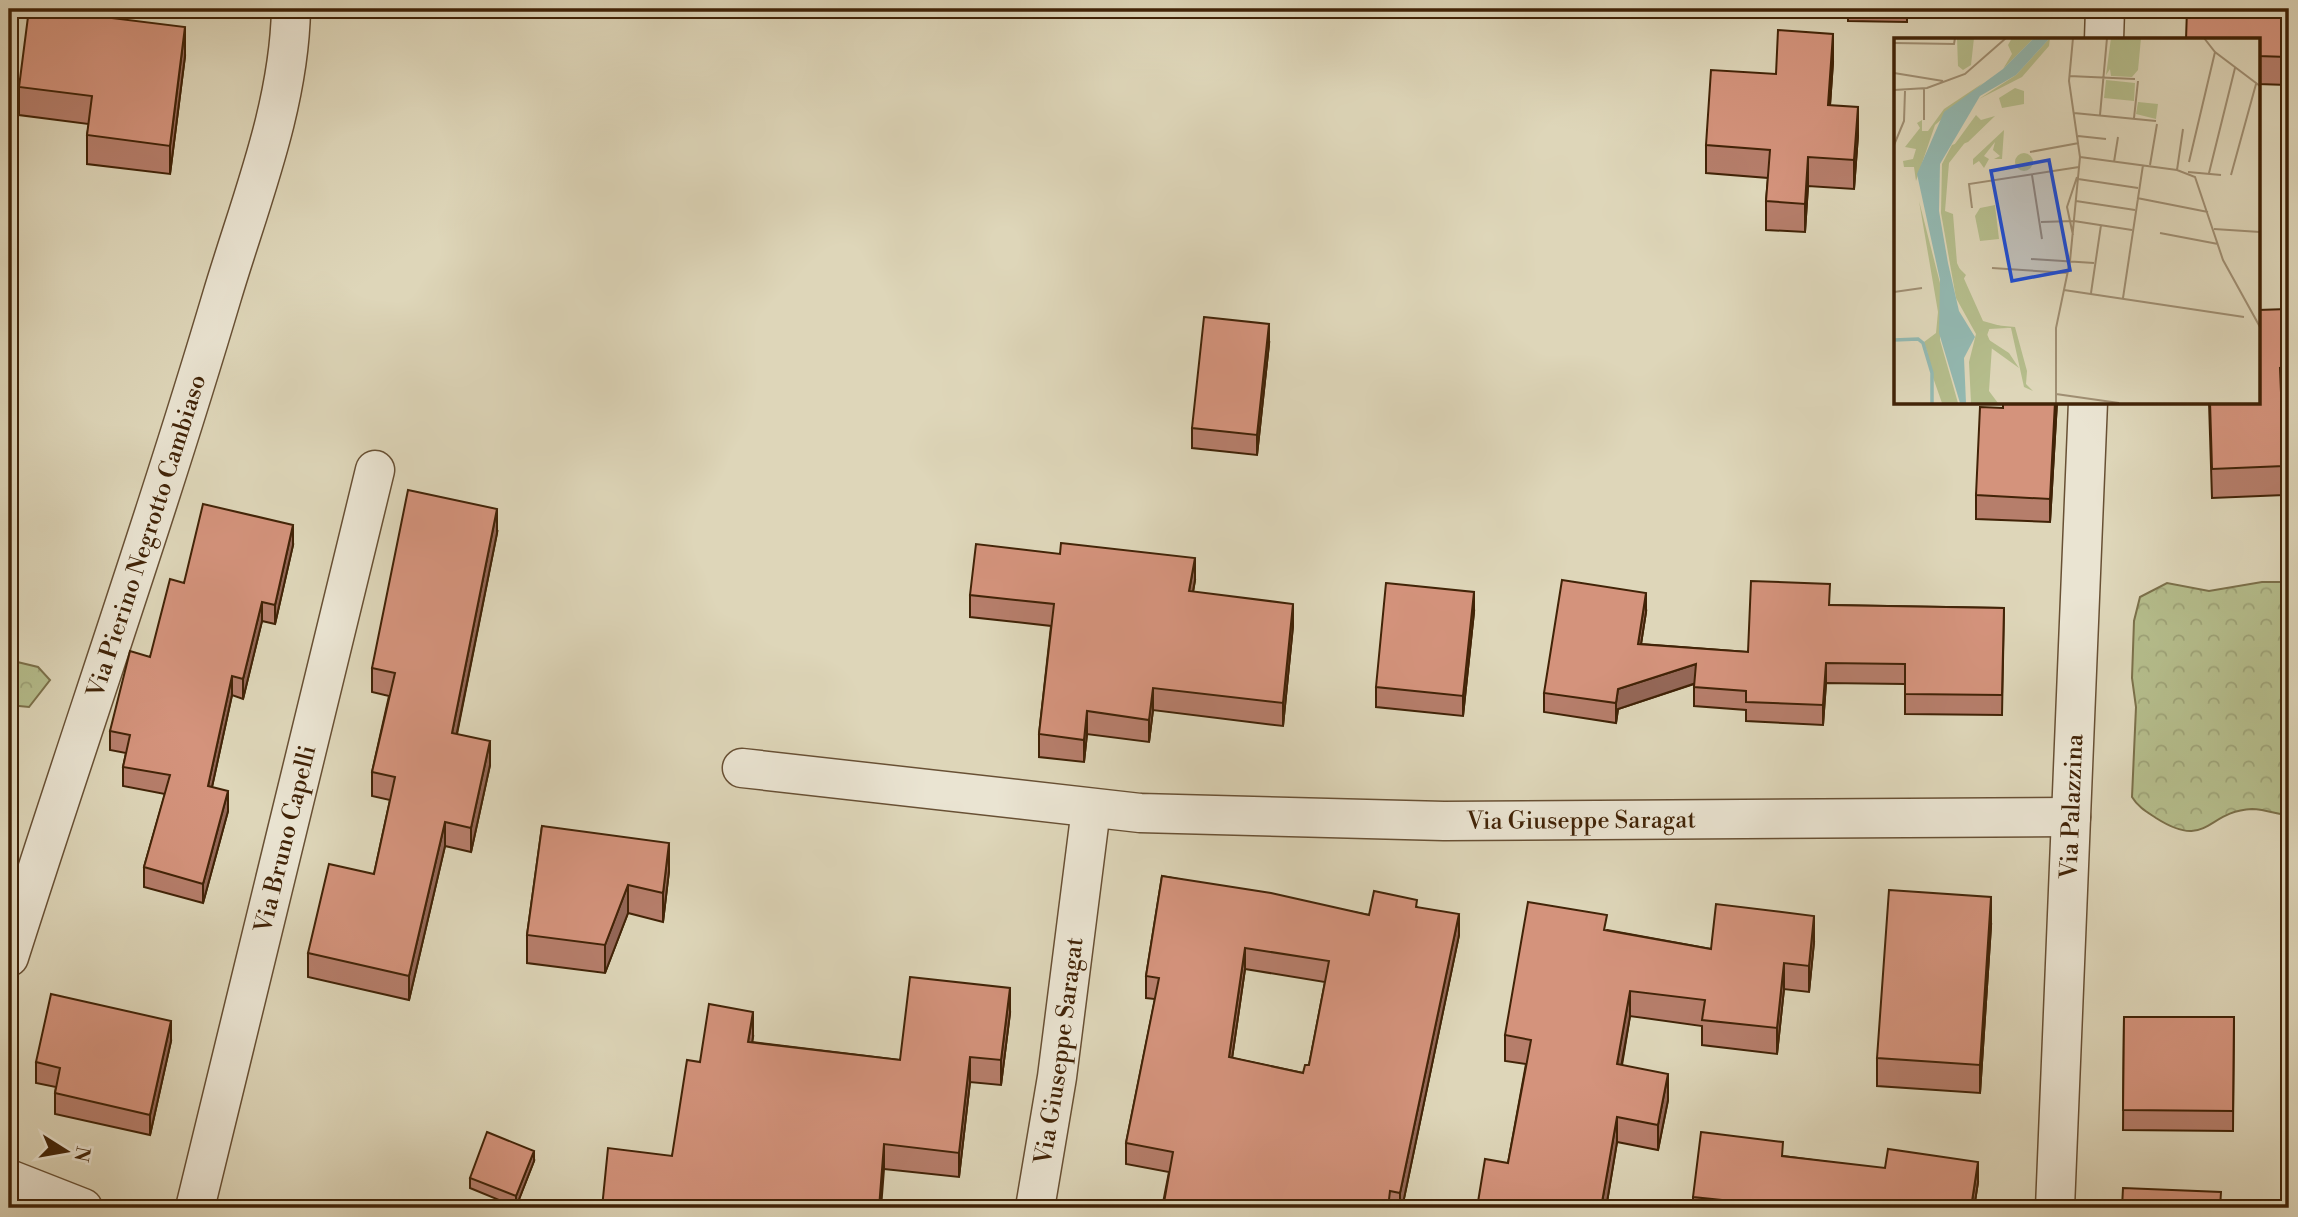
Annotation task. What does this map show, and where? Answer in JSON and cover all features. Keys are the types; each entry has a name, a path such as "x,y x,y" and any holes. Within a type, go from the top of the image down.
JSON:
{"street":[{"name":"Via Pierino Negrotto Cambiaso","path":"9,957 201,368 278,113 288,67 291,9"},
{"path":"2104,38 2105,9"},
{"name":"Via Palazzina","path":"2055,1208 2088,404"},
{"name":"Via Bruno Capelli","path":"195,1208 375,470"},
{"name":"Via Giuseppe Saragat","path":"742,768 1091,809 1444,821 2071,817"},
{"name":"Via Giuseppe Saragat","path":"1035,1208 1057,1077 1091,809"},
{"path":"9,1180 83,1208"}],"green space":[{"path":"2262,582 2289,582 2289,816 2252,809 2237,811 2197,830 2186,831 2173,827 2146,811 2132,797 2136,707 2132,678 2134,621 2140,597 2167,583 2209,591"},
{"path":"9,660 38,667 50,680 29,707 9,705"}],"building":[{"path":"29,9 185,27 170,146 87,135 92,96 19,87"},
{"path":"2187,9 2289,9 2289,57 2260,56 2260,38 2186,38"},
{"path":"1778,30 1833,34 1828,105 1858,107 1854,160 1808,157 1805,204 1766,201 1770,150 1706,145 1711,70 1776,74"},
{"path":"2289,309 2289,367 2280,368 2284,466 2212,469 2210,404 2260,404 2260,310"},
{"path":"1204,317 1269,324 1257,435 1192,428"},
{"path":"2003,404 2055,404 2050,499 1976,495 1980,407 2003,408"},
{"path":"408,490 497,509 452,733 490,741 471,828 445,822 409,976 308,953 329,864 374,874 395,777 372,772 395,673 372,668"},
{"path":"203,504 293,525 275,605 262,602 243,679 232,676 208,786 228,791 203,884 144,867 170,775 123,767 130,735 110,731 130,651 150,657 170,579 184,583"},
{"path":"1061,543 1195,558 1189,591 1293,604 1283,703 1153,688 1149,720 1087,711 1084,740 1039,734 1054,604 970,595 976,544 1060,554"},
{"path":"1562,580 1646,593 1638,644 1748,652 1751,581 1830,584 1829,605 2004,608 2002,695 1905,694 1905,664 1826,663 1823,705 1746,702 1746,691 1694,687 1696,664 1618,689 1616,703 1544,693"},
{"path":"1386,583 1474,592 1463,696 1376,687"},
{"path":"542,826 669,843 663,893 628,885 605,945 527,935"},
{"path":"1162,876 1271,893 1369,915 1374,891 1417,900 1416,907 1459,914 1400,1193 1390,1191 1388,1208 1163,1208 1173,1152 1126,1143 1159,978 1146,976","holes":["1245,948 1329,961 1309,1065 1305,1065 1303,1073 1229,1057"]},
{"path":"1889,890 1991,897 1980,1065 1877,1058"},
{"path":"1528,902 1607,915 1604,930 1711,949 1716,904 1814,916 1809,966 1784,963 1777,1028 1702,1020 1705,1000 1630,991 1617,1064 1668,1074 1658,1125 1617,1117 1601,1208 1477,1208 1485,1159 1508,1163 1531,1040 1505,1035"},
{"path":"910,977 1010,988 1001,1060 970,1057 959,1153 884,1144 879,1208 602,1208 608,1148 672,1156 687,1060 700,1062 709,1004 753,1012 748,1042 900,1060"},
{"path":"51,994 171,1021 150,1115 55,1093 60,1068 36,1062"},
{"path":"2124,1017 2234,1017 2233,1111 2123,1110"},
{"path":"487,1132 534,1151 516,1196 470,1178"},
{"path":"1701,1132 1783,1142 1782,1156 1885,1168 1888,1149 1978,1162 1971,1208 1720,1208 1721,1200 1693,1197"},
{"path":"2123,1188 2221,1192 2220,1208 2122,1208"}]}
